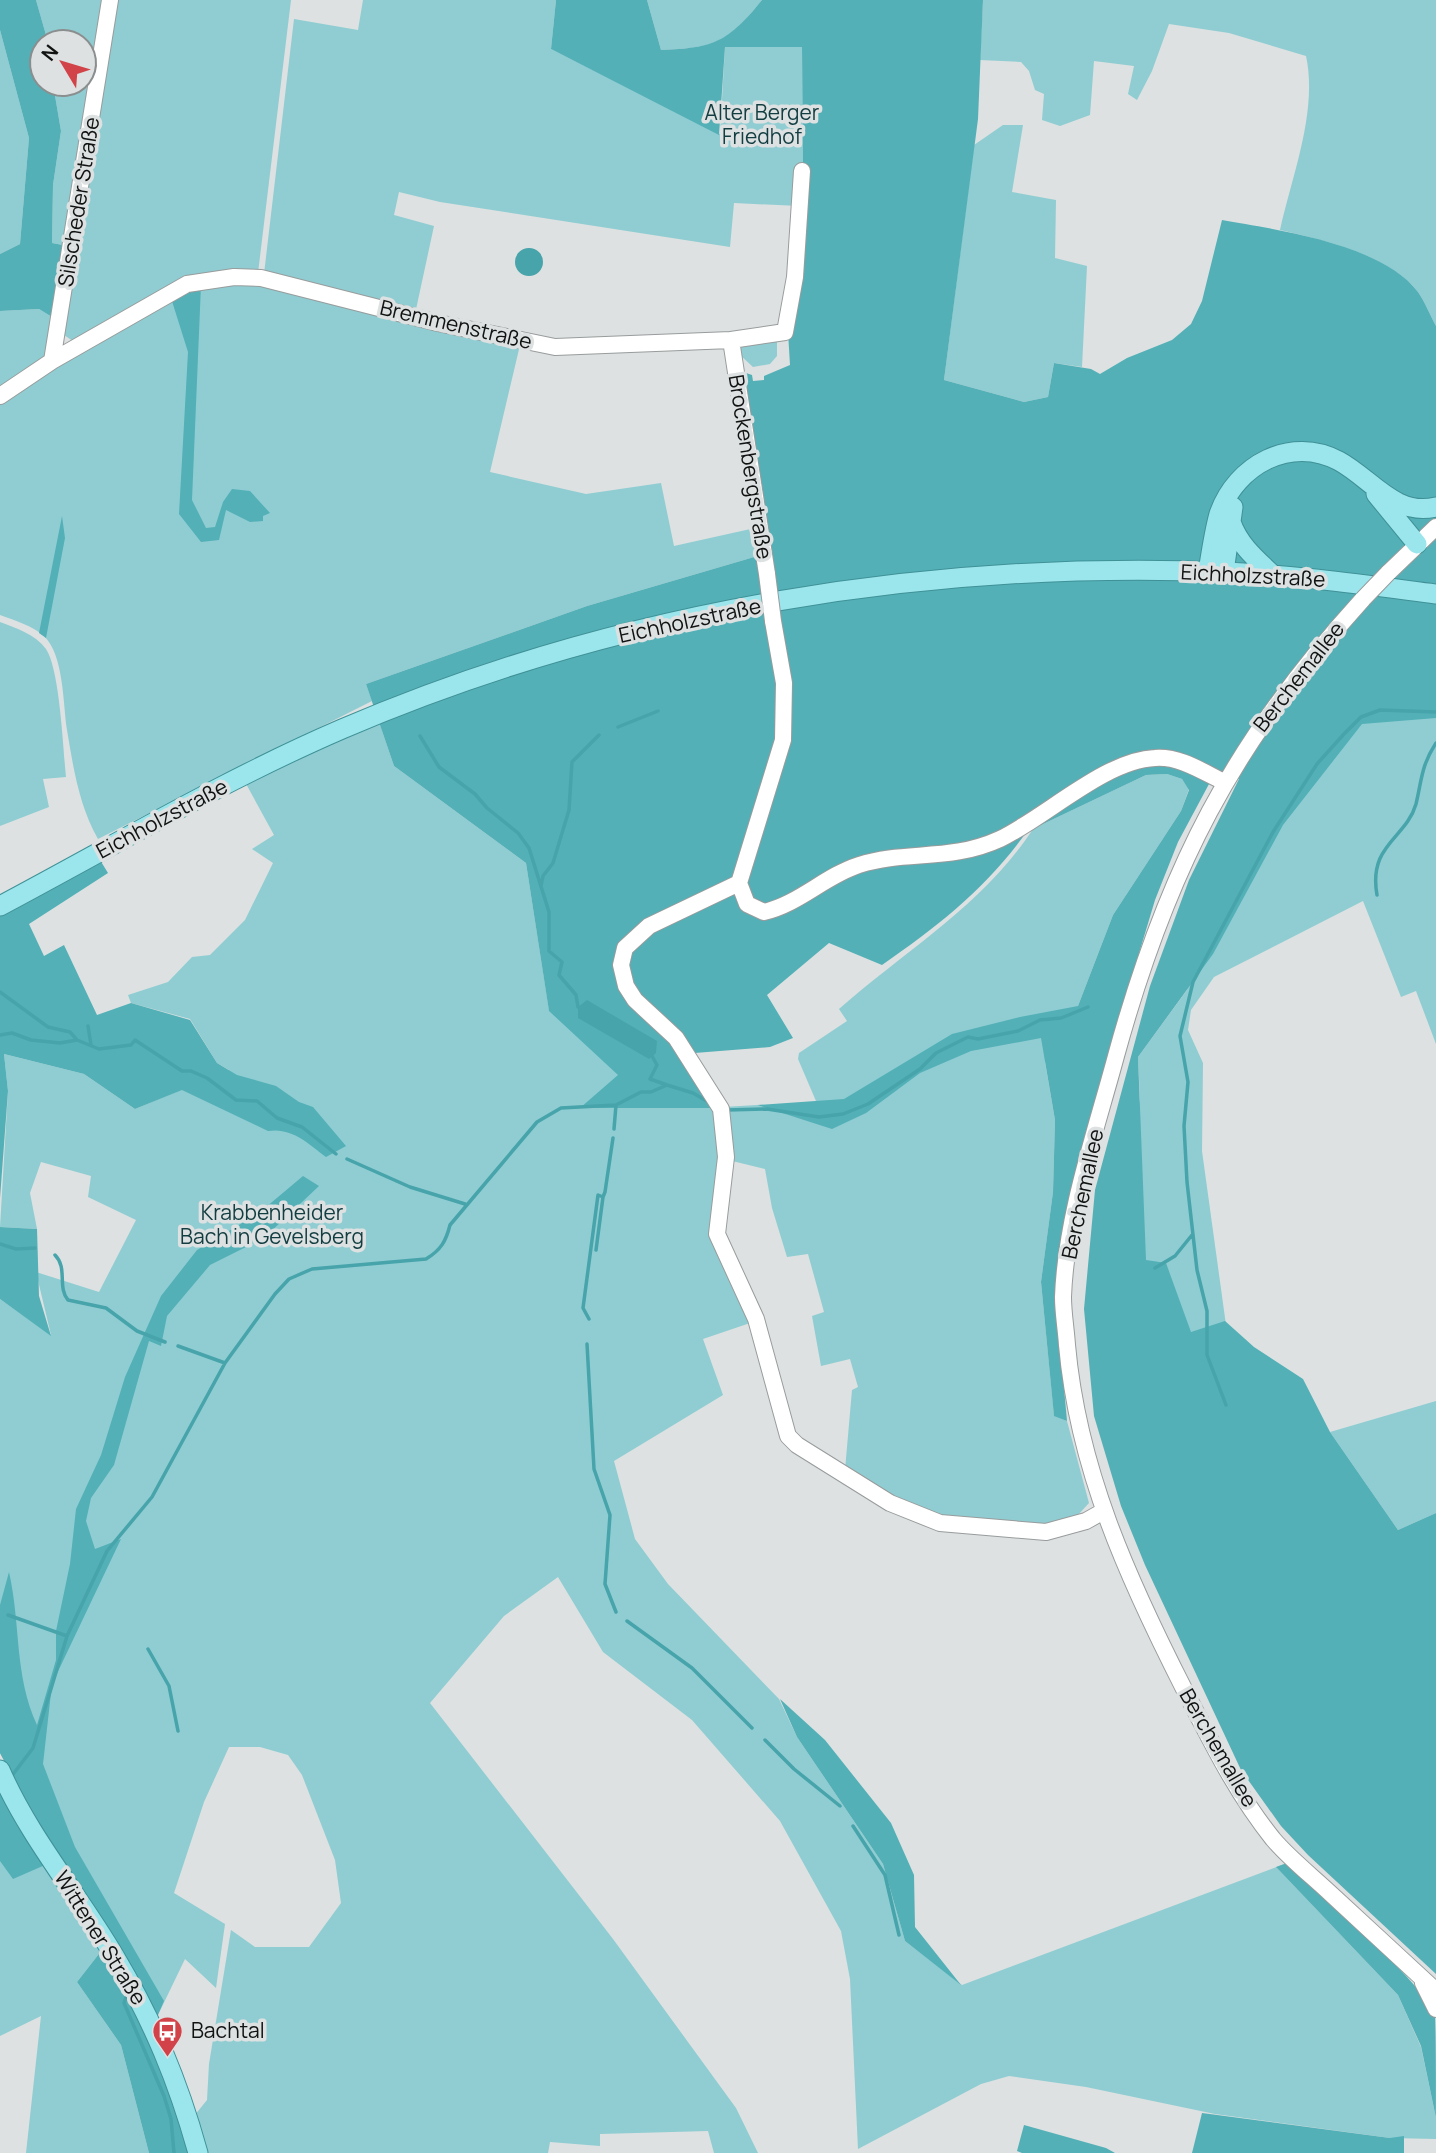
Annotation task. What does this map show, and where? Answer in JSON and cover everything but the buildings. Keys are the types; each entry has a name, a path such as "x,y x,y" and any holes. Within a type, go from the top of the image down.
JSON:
{"main road":[{"path":"1216,572 1219,514 1227,497 1262,460 1282,453 1299,451 1322,454 1338,461 1397,503 1411,509 1436,507"},
{"path":"1370,484 1378,499 1427,536"},
{"path":"1216,572 1231,522 1237,485"},
{"path":"1397,503 1427,536"},
{"path":"1231,522 1235,535 1273,575"},
{"name":"Eichholzstraße","path":"0,906 304,746 465,681 584,644 787,600 948,578 1107,570 1216,572 1273,575 1436,594"},
{"name":"Wittener Straße","path":"0,1770 30,1826 114,1955 157,2034 168,2058 198,2153"}],"street":[{"name":"Silscheder Straße","path":"52,361 110,0"},
{"name":"Bremmenstraße","path":"0,396 52,361 187,285 234,277 261,278 438,323 555,347 731,340 785,332 795,277 802,171"},
{"name":"Brockenbergstraße","path":"731,340 772,621 784,683 783,740 738,883"},
{"name":"Berchemallee","path":"1427,536 1363,599 1285,691 1224,782 1187,853 1147,953 1074,1216 1063,1298 1070,1380 1080,1437 1102,1512 1146,1615 1235,1786 1275,1841 1436,1991"},
{"path":"1102,1512 1086,1521 1046,1532 940,1523 890,1503 797,1445 788,1436 756,1319 717,1234 726,1157 721,1109 676,1038 635,1000 626,986 621,965 625,948 649,926 738,883 747,904 764,912 786,905 860,864 936,857 981,846 1002,838 1114,769 1138,760 1175,759 1224,782"},
{"name":"Berchemallee","path":"1421,1978 1436,2009"}],"green space":[{"path":"0,0 36,0 44,28 28,28 28,98 55,98 61,131 53,185 52,243 68,246 57,320 39,309 0,311 0,254 20,244 29,138 0,30"},
{"path":"36,0 106,0 98,52 98,28 44,28"},
{"path":"115,0 291,0 258,273 219,274 73,341 64,335"},
{"name":"Alter Berger Friedhof","path":"363,0 556,0 551,49 720,134 725,47 802,46 803,175 799,206 734,203 730,247 440,202 399,192 394,215 434,226 415,314 264,274 294,19 358,30"},
{"path":"556,0 647,0 661,50 694,47 719,40 739,25 762,0 983,0 978,119 944,380 1024,402 1048,397 1054,363 1091,369 1100,374 1127,358 1172,340 1191,324 1202,301 1222,220 1328,242 1380,262 1402,276 1418,292 1436,326 1436,718 1362,724 1283,825 1213,954 1138,1057 1146,1260 1166,1263 1191,1332 1225,1321 1254,1347 1303,1379 1330,1432 1398,1530 1436,1513 1436,1974 1308,1855 1281,1826 1241,1770 1145,1565 1121,1506 1094,1416 1084,1309 1095,1190 1150,986 1189,880 1239,779 1177,752 1164,761 1191,770 1209,784 1178,842 1155,900 1104,1070 1056,1301 1067,1421 1054,1416 1041,1282 1053,1192 1055,1120 1041,1038 971,1051 920,1073 866,1113 832,1129 757,1105 844,1099 952,1034 1078,1006 1113,915 1181,811 1189,790 1182,779 1167,774 1146,775 1041,825 1033,823 1000,865 965,901 882,965 829,943 767,995 793,1038 770,1047 682,1054 718,1108 580,1108 618,1075 549,1011 526,863 394,766 366,684 587,606 761,555 740,371 752,375 753,381 764,380 764,376 790,365 788,332 803,175 802,47 725,47 719,135 551,49"},
{"path":"647,0 762,0 739,26 719,40 707,45 661,50"},
{"path":"983,0 1436,0 1436,326 1418,292 1391,268 1355,251 1280,230 1306,121 1309,77 1306,56 1229,33 1169,24 1152,71 1137,100 1128,94 1134,66 1094,61 1090,115 1060,126 1042,120 1044,94 1035,90 1029,71 1021,62 980,60"},
{"path":"0,30 29,138 20,244 0,254"},
{"path":"55,98 91,98 68,246 52,243 53,185 61,131"},
{"path":"1003,125 1023,125 1012,192 1056,200 1055,258 1087,266 1082,367 1054,363 1048,397 1024,402 944,380 974,145"},
{"path":"259,282 520,345 490,472 586,494 661,483 674,546 764,526 761,555 587,606 366,684 372,701 98,839 78,786 67,730 62,680 51,644 40,632 0,615 0,400 181,292"},
{"path":"201,285 192,500 206,528 215,527 223,502 232,489 250,491 270,513 263,516 263,521 250,522 226,510 219,540 201,542 179,514 188,352 171,298"},
{"path":"39,309 57,320 46,359 0,391 0,311"},
{"path":"772,338 777,342 777,356 770,364 753,367 739,354 740,343"},
{"path":"62,516 65,538 46,638 39,633"},
{"path":"0,622 36,639 51,659 58,691 66,777 43,779 49,807 0,826"},
{"path":"1436,642 1436,1044 1416,991 1401,997 1363,901 1214,977 1191,1010 1188,1030 1203,1063 1202,1151 1226,1325 1227,1361 1095,1303 1140,1100 1138,1057 1187,990 1288,796"},
{"name":"Krabbenheider Bach in Gevelsberg","path":"379,722 394,766 526,863 549,1010 618,1066 723,1107 757,1105 816,1123 816,1101 798,1059 799,1053 847,1021 839,1009 971,901 1017,852 1036,824 1041,825 1146,775 1167,774 1182,779 1189,789 1181,811 1113,915 1078,1006 1045,1062 1055,1120 1053,1192 1041,1282 1054,1415 1067,1421 1089,1503 1077,1516 1030,1528 915,1512 845,1470 852,1390 858,1387 850,1359 821,1366 812,1316 824,1312 808,1254 787,1257 772,1208 765,1169 724,1159 717,1212 753,1322 703,1339 723,1395 614,1461 635,1539 668,1584 779,1699 797,1737 883,1864 905,1941 962,1985 1287,1863 1277,1868 1398,1995 1421,2047 1436,2118 1436,2139 1390,2138 1215,2114 1086,2087 1009,2076 981,2084 858,2149 850,1979 841,1931 780,1821 692,1720 603,1652 558,1577 504,1616 430,1703 613,1939 736,2108 758,2153 714,2153 708,2131 600,2134 600,2146 550,2142 548,2153 204,2153 194,2116 207,2100 209,2064 231,1930 255,1947 309,1947 341,1903 335,1860 302,1775 288,1755 260,1747 229,1747 204,1802 174,1893 225,1924 216,1988 185,1959 157,2017 0,1753 0,1299 51,1335 36,1272 99,1292 136,1220 88,1197 91,1176 41,1162 30,1193 37,1229 0,1227 8,1091 4,1054 84,1074 135,1109 229,1070 217,1063 190,1019 131,1003 128,995 168,982 192,957 210,955 245,920 273,863 252,849 274,835 245,782"},
{"path":"100,860 108,873 29,924 44,956 64,945 97,1015 131,1003 190,1020 217,1063 237,1075 276,1086 299,1102 313,1107 346,1146 326,1157 292,1134 268,1131 182,1090 135,1109 84,1074 4,1054 8,1091 0,1198 0,916"},
{"name":"Krabbenheider Bach in Gevelsberg","path":"303,1176 319,1186 264,1238 210,1265 167,1316 161,1346 149,1341 114,1465 91,1498 86,1521 95,1549 121,1539 52,1684 43,1764 75,1847 164,2001 157,2017 49,1848 0,1753 0,1605 9,1572 21,1669 37,1725 56,1660 56,1631 70,1564 76,1509 101,1455 125,1377 161,1296 197,1250 259,1213"},
{"path":"0,1227 37,1229 39,1296 51,1336 0,1299"},
{"path":"1436,1401 1436,1513 1398,1530 1330,1432"},
{"path":"780,1699 825,1740 891,1823 914,1875 915,1927 961,1985 905,1941 883,1864 797,1737"},
{"path":"0,1784 45,1865 13,1879 0,1861"},
{"path":"0,1860 45,1865 102,1950 77,1982 121,2045 149,2153 26,2153 41,2016 0,2036"},
{"path":"1287,1863 1392,1961 1427,2001 1435,2016 1436,2118 1421,2046 1398,1995 1276,1867"},
{"path":"102,1950 160,2055 192,2153 149,2153 121,2045 77,1982"},
{"path":"1202,2113 1390,2138 1404,2136 1404,2153 1192,2153"},
{"path":"1024,2125 1106,2148 1115,2153 1022,2153 1017,2151"}],"shaded area":[{"path":"529,248 539,252 543,262 539,272 529,276 519,272 515,262 519,252"},
{"path":"587,1000 657,1041 656,1053 649,1059 578,1018 578,1007"}],"waterway":[{"path":"1226,1405 1207,1355 1207,1311 1197,1270 1187,1182 1184,1126 1188,1082 1180,1036 1193,982 1273,832 1317,764 1361,717 1380,710 1436,712"},
{"path":"618,727 658,711"},
{"path":"541,886 543,876 553,863 569,810 572,762 599,735"},
{"path":"420,736 439,767 475,794 487,808 518,833 529,848 549,912 549,951 562,962 559,975 576,995 578,1007"},
{"path":"1377,895 1378,864 1389,844 1411,816 1425,766 1436,743"},
{"path":"0,992 48,1027 70,1032 77,1040"},
{"path":"727,1110 767,1109 819,1117 843,1114 868,1104 920,1069 936,1053 968,1037 978,1039 1018,1031 1040,1020 1061,1018 1088,1007"},
{"path":"88,1026 91,1045"},
{"path":"0,1035 12,1033 31,1040 60,1043 77,1040 99,1049 131,1045 135,1040 182,1071 191,1071 207,1078 236,1100 257,1101 277,1118 302,1127 336,1154"},
{"path":"652,1056 657,1065 650,1079 667,1085"},
{"path":"11,1777 33,1748 67,1636 107,1551 152,1497 225,1363 289,1279 312,1269 426,1259 431,1256 445,1240 450,1225 537,1122 561,1108 616,1105 641,1092 651,1092 667,1085 693,1093 710,1103"},
{"path":"614,1129 616,1105"},
{"path":"589,1319 583,1308 598,1195 603,1197 605,1192 613,1138"},
{"path":"347,1159 410,1187 465,1204"},
{"path":"596,1250 603,1197"},
{"path":"1155,1268 1175,1256 1192,1235"},
{"path":"0,1244 16,1249 35,1248"},
{"path":"55,1255 61,1266 63,1289 68,1300 106,1308 137,1331 165,1342"},
{"path":"587,1344 594,1469 610,1515 605,1584 616,1612"},
{"path":"178,1346 225,1363"},
{"path":"8,1615 67,1636"},
{"path":"627,1621 692,1668 752,1728"},
{"path":"148,1649 169,1686 178,1731"},
{"path":"765,1740 794,1769 840,1806"},
{"path":"853,1826 885,1875 899,1935"},
{"path":"127,1994 124,2003 164,2096 171,2119 174,2153"}],"place":[{"name":"Bachtal","path":"168,2058"}]}
